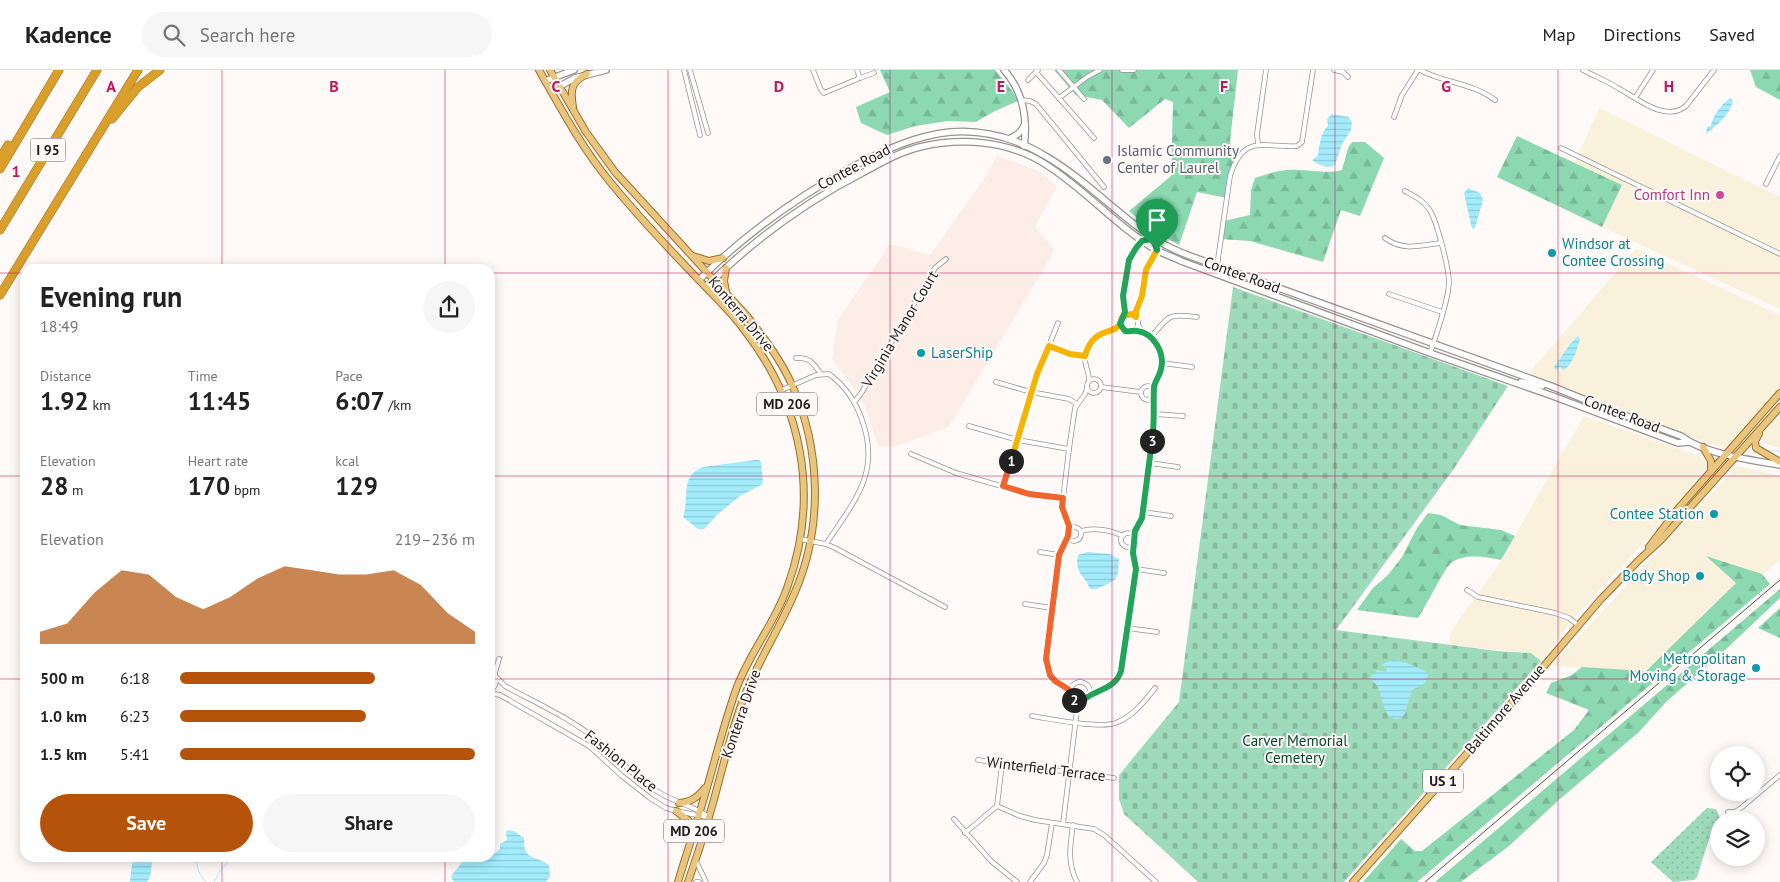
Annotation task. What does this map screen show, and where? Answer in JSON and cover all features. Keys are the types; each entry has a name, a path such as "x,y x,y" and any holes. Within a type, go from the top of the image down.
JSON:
{"highway":[{"path":"0,158 58,70"},
{"name":"I 95","path":"0,169 58,70"},
{"name":"I 95","path":"0,230 97,70"},
{"path":"0,295 138,70"},
{"path":"76,170 124,102 138,87 160,70"}],"main road":[{"name":"Konterra Drive","path":"539,70 589,155 612,184 741,325 760,351 782,390 796,429 803,473 803,517 800,539 787,588 735,692 678,882"},
{"name":"Konterra Drive","path":"550,70 586,132 615,172 766,339 792,386 807,428 812,454 815,502 810,542 796,590 760,662 738,713 710,817 688,882"},
{"path":"575,113 572,91 579,78 587,74"},
{"path":"692,256 709,261 723,258"},
{"path":"726,268 724,282 727,294"},
{"name":"Baltimore Avenue","path":"1639,560 1677,510 1780,393"},
{"path":"1779,408 1756,437 1755,445 1758,450 1780,463"},
{"name":"Baltimore Avenue","path":"1353,882 1528,685 1578,625 1639,560 1661,540 1779,408"},
{"path":"1704,447 1711,461 1711,472"},
{"path":"679,803 695,799 707,785"},
{"path":"676,811 690,821 692,829 691,840"}],"street":[{"path":"545,81 574,70"},
{"path":"551,91 587,74 606,70"},
{"path":"684,70 700,135"},
{"path":"690,70 708,133"},
{"path":"813,70 821,90 824,92 874,72"},
{"path":"857,70 860,78"},
{"path":"1059,70 1084,99"},
{"path":"1059,98 1087,77 1100,70"},
{"path":"1122,70 1134,70"},
{"path":"1258,144 1256,134 1266,70"},
{"path":"1217,266 1230,176 1234,162 1244,152 1258,144 1290,147 1297,146 1302,142 1313,70"},
{"path":"1334,70 1343,72 1348,77"},
{"path":"1394,117 1402,95 1419,70 1442,80 1474,88 1495,100"},
{"path":"1583,70 1635,98 1663,111 1673,112 1681,110 1686,106 1714,70"},
{"path":"1635,98 1653,70"},
{"path":"1007,71 1022,100 1026,122 1023,153"},
{"path":"1028,80 1037,71 1094,138"},
{"path":"1022,100 1036,104 1104,187"},
{"path":"694,114 701,112"},
{"path":"1009,139 1022,131 1026,122"},
{"name":"Contee Road","path":"699,280 750,234 795,201 841,173 891,147 918,138 951,132 988,134 1025,144 1070,171 1153,238 1174,250 1550,386 1681,436 1689,442 1735,457 1780,463"},
{"name":"Contee Road","path":"706,287 757,241 794,213 828,191 893,156 919,147 959,142 989,144 1023,153 1044,164 1142,241 1181,261 1678,443 1689,442"},
{"path":"1561,148 1780,254"},
{"path":"1766,184 1780,156"},
{"path":"1405,191 1418,198 1430,211 1434,219 1449,282 1430,353"},
{"path":"1077,710 1089,696 1110,686 1120,675 1136,569 1133,553 1135,531 1140,523 1143,512 1150,462 1155,414 1153,397 1162,363 1160,348 1145,334 1138,324 1136,317 1146,270 1157,250 1153,238 1142,241 1133,253 1126,269 1123,296 1125,312 1120,326"},
{"path":"1385,238 1398,246 1405,247 1440,244"},
{"name":"Virginia Manor Court","path":"855,401 904,323 935,268 946,258"},
{"path":"1389,294 1442,312"},
{"path":"1123,316 1132,314 1136,317"},
{"path":"1150,338 1170,316 1178,314 1197,317"},
{"path":"1003,486 1031,392 1058,323"},
{"path":"1133,331 1138,324"},
{"path":"1062,824 1077,710 1075,700 1070,693 1053,679 1046,665 1046,655 1059,555 1068,536 1068,523 1062,507 1063,498 1074,412 1087,388 1089,380 1085,356 1092,340 1104,332 1120,326"},
{"path":"1120,326 1125,331 1145,334"},
{"path":"1049,346 1070,354 1085,356"},
{"path":"796,358 810,360 821,374"},
{"path":"1162,363 1192,367"},
{"path":"1478,370 1487,370 1514,379 1521,376"},
{"path":"782,390 821,374 829,374 855,401 869,442 868,467 861,488 826,544"},
{"path":"1088,374 1100,382 1101,387"},
{"path":"1089,380 1095,378"},
{"path":"996,382 1031,392 1069,399 1077,404"},
{"path":"1141,392 1144,387 1156,382"},
{"path":"1516,384 1521,382 1548,388 1550,386"},
{"path":"1149,386 1154,390"},
{"path":"1101,387 1141,392"},
{"path":"1084,394 1097,392 1101,387"},
{"path":"1087,388 1091,392"},
{"path":"1141,392 1143,397 1153,406"},
{"path":"1146,399 1153,397"},
{"path":"1155,414 1184,416"},
{"path":"969,426 1018,440 1069,449"},
{"path":"911,454 956,473 1029,494 1063,498"},
{"path":"1150,462 1178,467"},
{"path":"1143,512 1171,516"},
{"path":"1068,523 1081,531 1089,529 1113,532 1123,536"},
{"path":"1068,530 1073,527"},
{"path":"1065,544 1079,539 1081,531"},
{"path":"1133,553 1121,542 1123,536 1135,531"},
{"path":"1128,533 1135,538"},
{"path":"1068,536 1073,540"},
{"path":"800,539 826,544 945,607"},
{"path":"1126,547 1132,546 1134,543"},
{"path":"1040,552 1059,555"},
{"path":"1136,569 1164,573"},
{"path":"1468,590 1478,597 1560,614 1578,625"},
{"path":"1025,604 1052,608"},
{"path":"1127,628 1157,632"},
{"path":"495,685 500,659"},
{"name":"Fashion Place","path":"496,675 505,686 580,728 656,791 710,817"},
{"path":"1066,688 1080,682 1095,692"},
{"path":"1070,693 1073,686"},
{"path":"1089,688 1089,696"},
{"path":"1032,716 1105,725 1118,722 1130,716 1142,705 1155,688"},
{"name":"Fashion Place","path":"495,694 589,746 640,792 666,808 676,811 700,813"},
{"path":"1075,700 1082,702"},
{"name":"Winterfield Terrace","path":"978,760 1114,778"},
{"path":"966,833 997,806 1002,764"},
{"path":"1736,811 1780,775"},
{"path":"997,806 1020,816 1094,829 1104,835 1156,882"},
{"path":"954,819 991,861 1017,882"},
{"path":"1030,882 1044,863 1047,855 1052,823"},
{"path":"1073,825 1070,865 1077,882"},
{"path":"695,860 706,882"}],"shaded area":[{"path":"1599,108 1780,197 1780,309 1602,227 1622,185 1575,163"},
{"path":"997,155 1041,172 1057,186 1035,227 1054,249 1051,257 949,427 897,446 878,447 866,409 850,383 832,360 837,321 890,244 930,255 986,176"},
{"path":"1636,249 1780,315 1780,389 1727,448 1708,443 1528,374"},
{"path":"1780,415 1780,448 1763,443 1763,437 1767,429"},
{"path":"1584,416 1699,456 1706,461 1707,467 1646,540 1575,617 1541,661 1531,653 1448,645 1452,630 1506,554"},
{"path":"1737,466 1780,476 1780,561 1762,574 1707,556 1736,583 1645,671 1552,666"}],"green space":[{"path":"880,70 995,70 1018,101 976,122 948,121 915,126 887,135 861,123 856,107 890,92"},
{"path":"1054,70 1238,70 1230,141 1234,162 1227,198 1197,192 1179,245 1150,229 1129,211 1171,176 1173,102 1165,99 1129,128 1102,100 1076,95"},
{"path":"1750,70 1780,70 1780,100 1756,87"},
{"path":"1517,136 1622,185 1602,227 1497,177"},
{"path":"1352,142 1365,142 1384,158 1360,216 1341,210 1323,262 1250,241 1221,239 1224,221 1250,215 1251,190 1255,178 1287,170 1325,172 1342,170 1348,148"},
{"name":"Carver Memorial Cemetery","path":"1233,287 1508,386 1453,470 1336,630 1497,651 1531,653 1541,661 1344,882 1198,882 1124,814 1119,799 1119,775 1179,702"},
{"path":"1428,513 1441,515 1460,525 1501,530 1515,536 1501,560 1469,557 1451,563 1418,618 1357,610 1373,588 1387,576 1402,557 1417,528"},
{"path":"1706,556 1762,574 1770,584 1417,882 1363,882 1401,839 1415,851 1422,851 1574,730 1589,710 1546,693 1551,683 1572,675 1582,667 1646,671 1736,583"},
{"path":"1780,589 1780,598 1722,653 1667,701 1639,732 1560,799 1509,846 1461,882 1435,882"},
{"path":"1780,608 1780,638 1758,628"},
{"path":"1707,808 1716,809 1717,811 1710,811 1710,836 1697,877 1694,880 1673,882 1651,862"}],"water":[{"path":"1730,98 1733,100 1732,105 1726,115 1706,134 1707,127 1711,126 1718,110"},
{"path":"1332,114 1349,117 1352,123 1351,130 1342,144 1335,165 1320,165 1312,160 1318,155 1322,135 1328,126 1327,119"},
{"path":"1468,188 1480,193 1483,200 1475,228 1472,229 1464,193"},
{"path":"1578,336 1580,339 1572,361 1563,370 1560,367 1556,370 1554,367"},
{"path":"755,460 761,462 763,484 740,496 719,513 704,529 698,529 683,517 688,482 696,471 703,467"},
{"path":"1088,552 1110,554 1119,559 1115,580 1097,589 1090,589 1077,566 1078,555"},
{"path":"1392,660 1411,665 1428,674 1428,677 1421,686 1412,690 1402,718 1395,719 1387,713 1378,687 1370,678 1377,670 1386,672 1387,667 1381,665"},
{"path":"506,831 514,831 524,838 524,845 528,854 549,865 550,876 546,882 454,882 451,877 462,862 495,862 495,853 500,849 500,844 507,840"},
{"path":"132,862 152,862 150,877 147,882 130,882"}],"waterway":[{"path":"1768,451 1780,451"},
{"path":"197,862 198,871 206,882"},
{"path":"214,882 228,862"}],"railway":[{"path":"1425,882 1780,580"}],"place":[{"name":"Islamic Community Center of Laurel","path":"1107,160"},
{"name":"Comfort Inn","path":"1720,195"},
{"name":"Windsor at Contee Crossing","path":"1552,253"},
{"name":"LaserShip","path":"921,353"},
{"name":"Contee Station","path":"1714,514"},
{"name":"Body Shop","path":"1700,576"},
{"name":"Metropolitan Moving & Storage","path":"1756,668"}],"route":[{"path":"1157,250 1146,270 1141,301 1136,311 1136,317 1132,314 1125,314 1123,316 1121,318 1120,324 1092,340 1085,356 1079,357 1049,346 1037,374 1003,486 1029,494 1063,498 1062,507 1069,526 1068,536 1059,555 1046,659 1050,675 1060,685 1068,689 1075,700 1077,710 1080,704 1092,693 1107,688 1114,682 1120,675 1122,665 1136,569 1133,553 1135,531 1142,518 1154,423 1155,414 1152,402 1155,393 1154,385 1161,371 1162,361 1160,348 1156,343 1139,331 1128,332 1123,330 1120,326 1120,324 1120,321 1121,318 1125,312 1123,296 1129,260 1142,241 1153,238 1157,250"}]}
